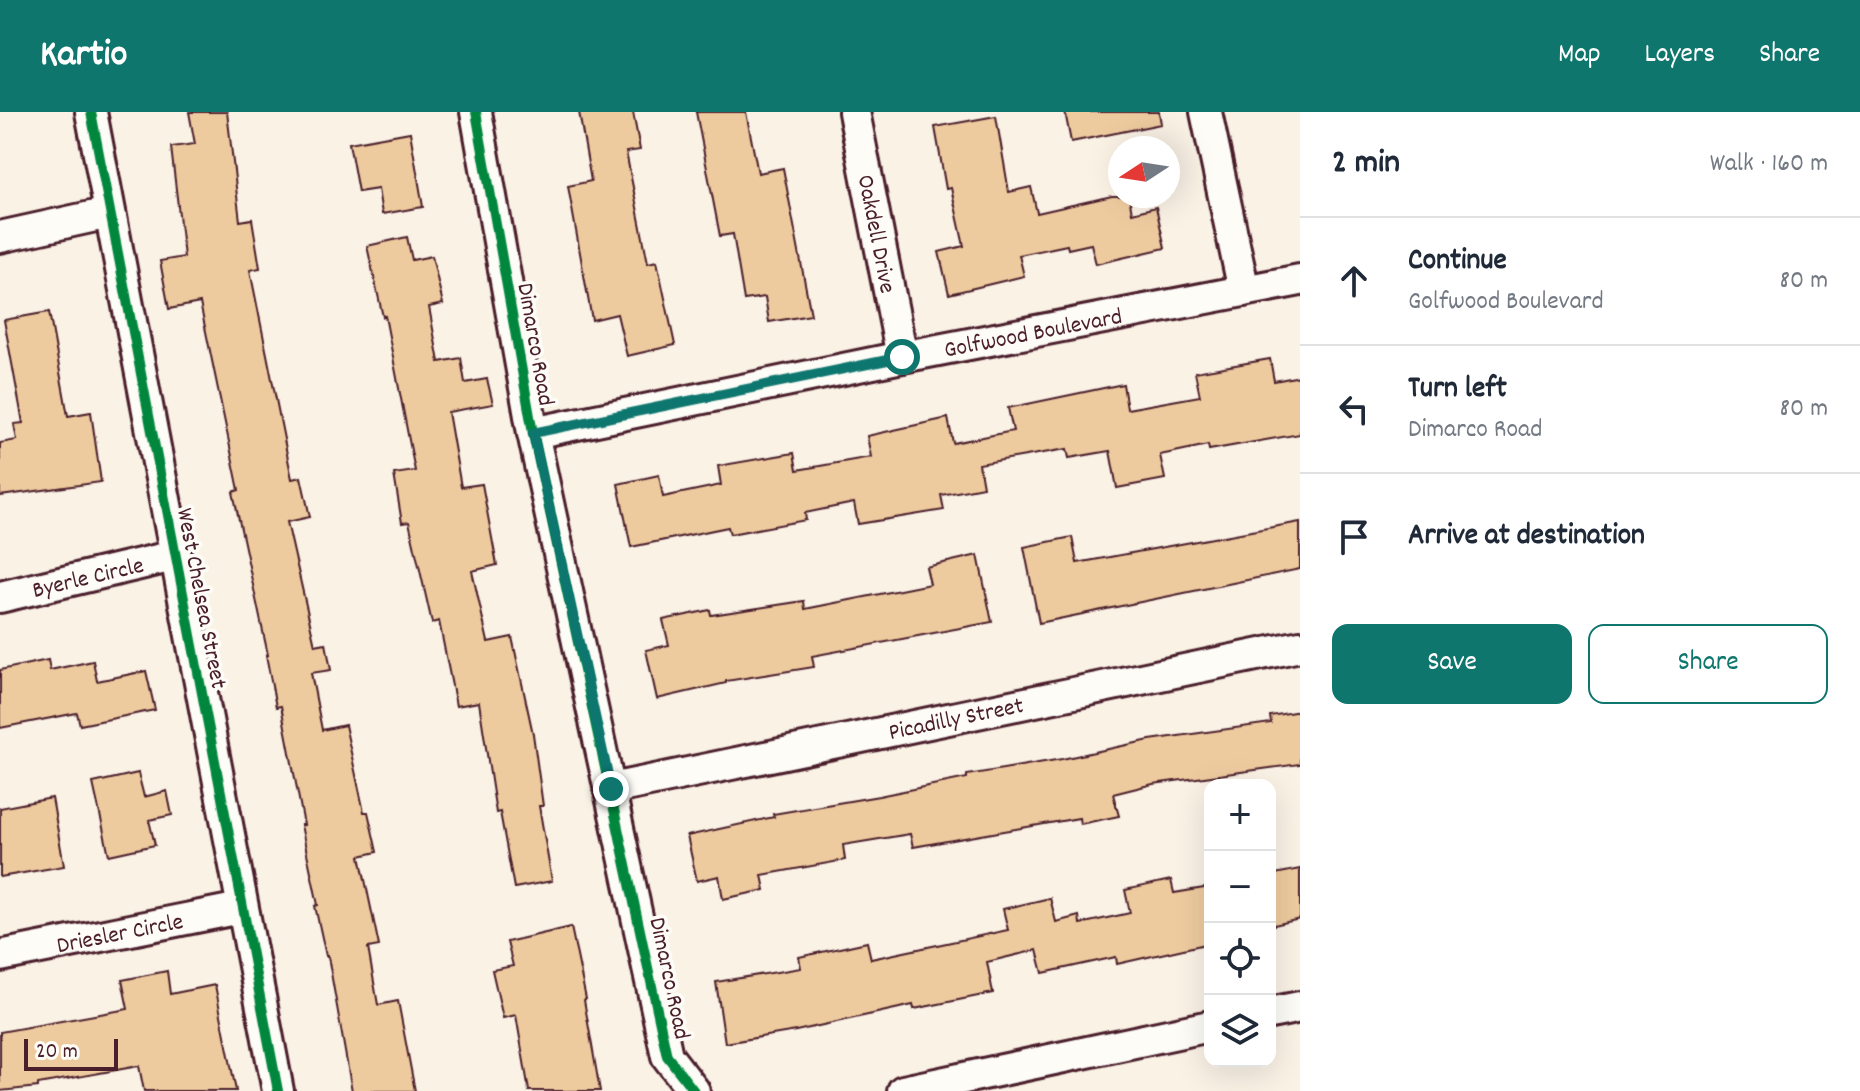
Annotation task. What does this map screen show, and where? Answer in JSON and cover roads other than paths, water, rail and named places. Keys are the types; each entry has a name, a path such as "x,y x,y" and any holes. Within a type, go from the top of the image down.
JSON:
{"street":[{"name":"West Chelsea Street","path":"91,112 278,1091"},
{"name":"Dimarco Road","path":"476,112 533,433 667,1056 694,1091"},
{"name":"Oakdell Drive","path":"854,112 902,357"},
{"path":"1206,112 1244,291"},
{"path":"0,237 109,213"},
{"name":"Golfwood Boulevard","path":"533,433 1300,280"},
{"name":"Byerle Circle","path":"0,597 174,556"},
{"name":"Picadilly Street","path":"611,789 1300,646"},
{"name":"Driesler Circle","path":"0,956 241,908"},
{"path":"1276,1012 1300,1007"},
{"path":"903,1091 1204,1027"}]}
